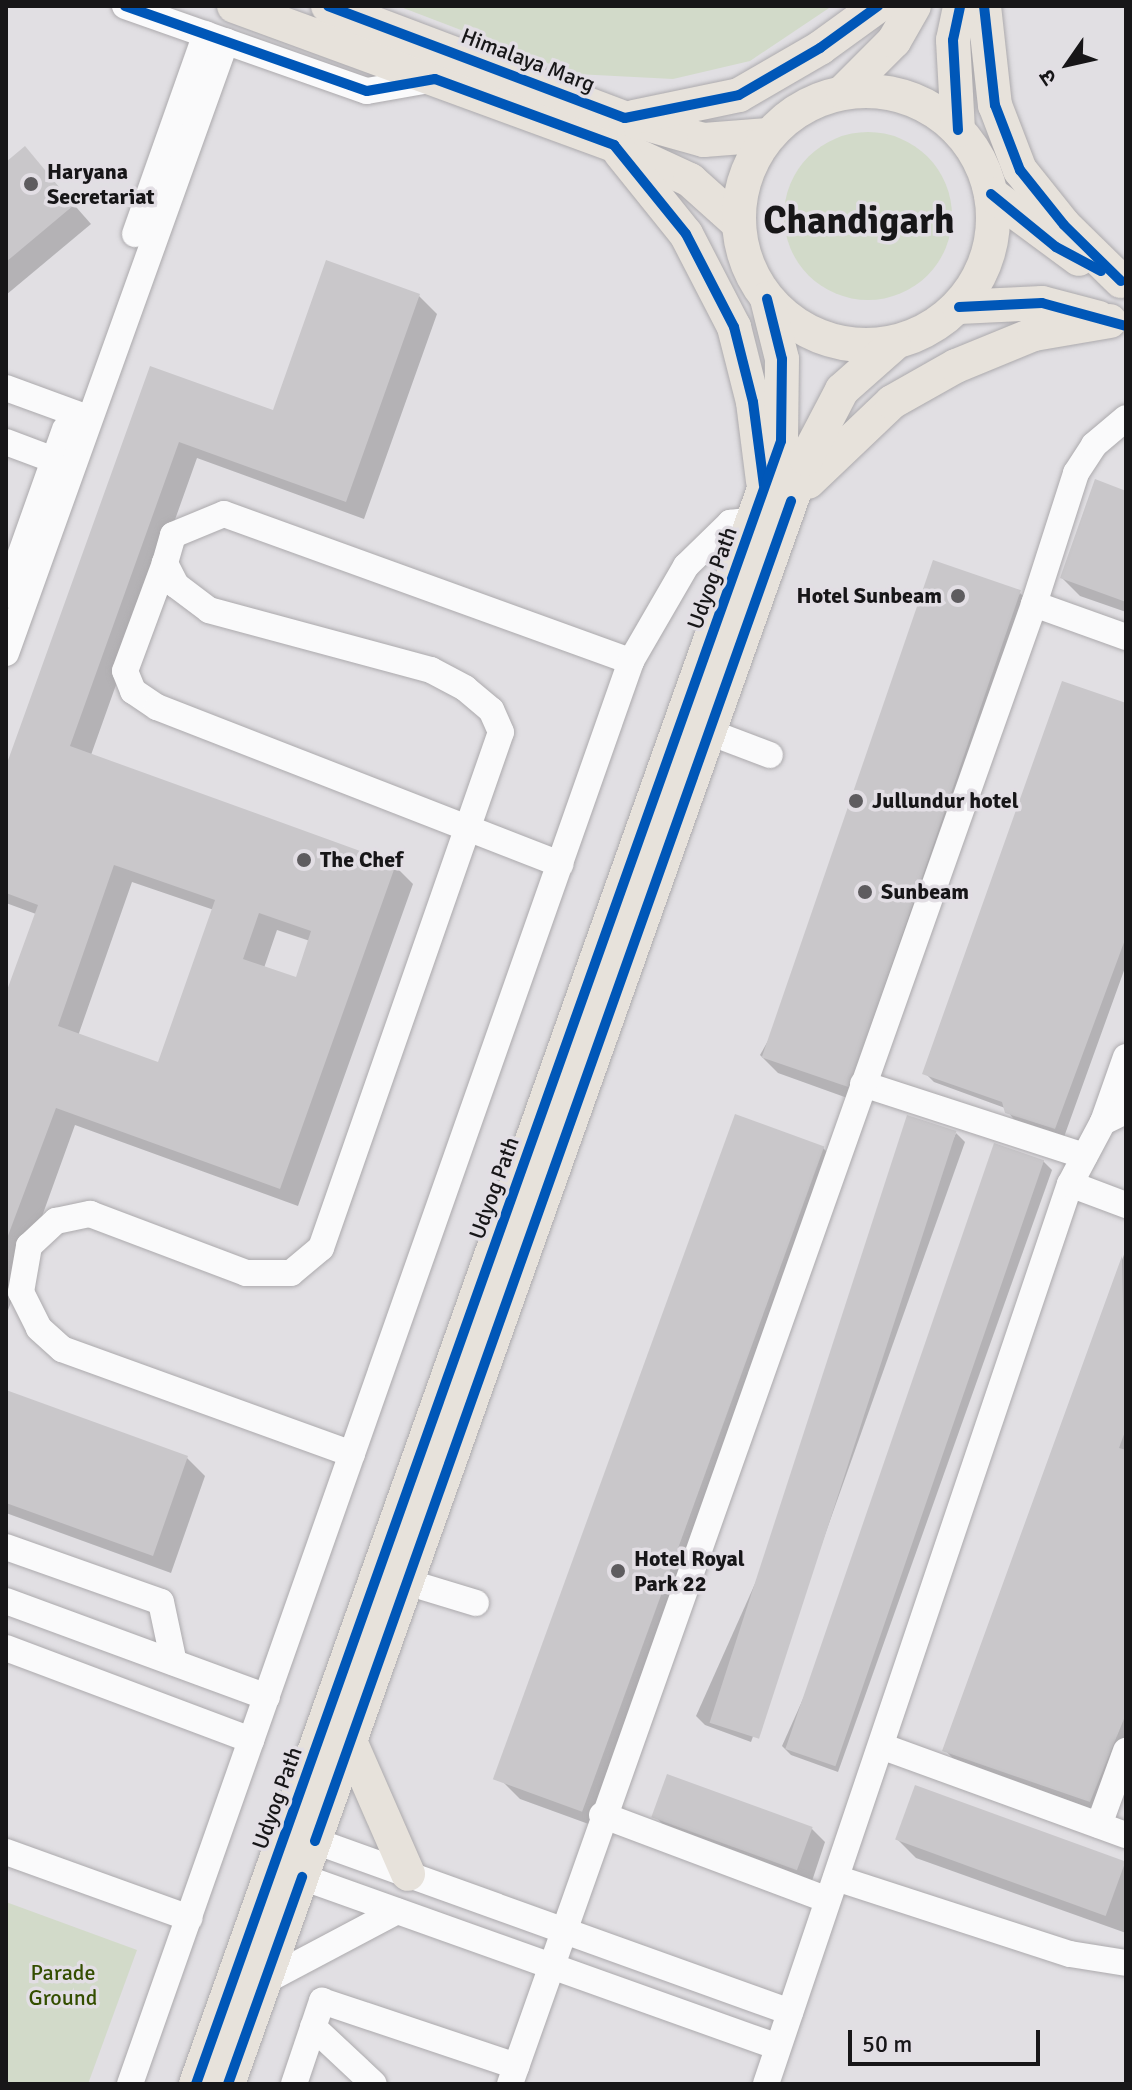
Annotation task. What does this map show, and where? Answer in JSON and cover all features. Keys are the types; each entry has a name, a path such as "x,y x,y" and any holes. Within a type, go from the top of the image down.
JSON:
{"main road":[{"name":"Himalaya Marg","path":"234,6 435,79 620,132 704,140 768,135"},
{"name":"Himalaya Marg","path":"328,6 620,132 690,180 738,223"},
{"path":"770,504 753,402 734,327 686,234 620,132 739,95 820,48 878,6"},
{"path":"843,92 894,41 914,6"},
{"path":"958,130 953,40 960,6"},
{"path":"984,6 995,105 1020,170 1064,225 1124,282"},
{"path":"843,92 887,92 923,104 958,130 977,155 991,194 994,231 975,286 959,307 894,344 843,344 808,333 767,299 744,257 738,223 753,159 768,135 794,112 843,92"},
{"path":"991,194 1056,247 1124,282"},
{"name":"Udyog Path","path":"228,2084 709,732 770,504 781,441 782,359 767,299"},
{"path":"959,307 1042,303 1118,323"},
{"path":"770,504 892,402 956,366 1034,334 1118,323"},
{"name":"Udyog Path","path":"196,2084 770,504 806,459 842,390 894,344"},
{"path":"350,1741 408,1874"}],"street":[{"path":"125,6 367,91 435,79"},
{"path":"6,653 63,463 216,38"},
{"path":"6,388 80,415"},
{"path":"294,2084 322,2001 513,2075 561,1930 1034,604 1076,473 1094,445 1126,418"},
{"path":"6,442 63,463"},
{"path":"6,595 63,463"},
{"path":"130,2084 631,661 686,566 730,523 770,504"},
{"path":"560,864 157,707 133,691 125,671 173,535 224,514 631,661"},
{"path":"165,563 176,585 209,610 431,670 465,688 491,710 501,732 321,1248 291,1273 246,1273 90,1214 56,1221 29,1246 21,1292 39,1328 62,1349 352,1454"},
{"path":"1034,604 1126,637"},
{"path":"709,732 770,755"},
{"path":"766,2084 1070,1184 1085,1156 1114,1117 1126,1057"},
{"path":"863,1084 1085,1156"},
{"path":"1070,1184 1126,1205"},
{"path":"6,1547 161,1602 174,1663"},
{"path":"407,1582 476,1603"},
{"path":"6,1601 267,1697"},
{"path":"6,1648 251,1740"},
{"path":"881,1746 1126,1835"},
{"path":"1099,1825 1126,1751"},
{"path":"602,1815 832,1889 1070,1954 1126,1963"},
{"path":"315,1841 790,2012"},
{"path":"6,1852 189,1918"},
{"path":"302,1877 778,2047"},
{"path":"265,1981 397,1911"},
{"path":"313,2027 374,2084"}],"green space":[{"path":"398,6 832,6 750,61 673,79 576,74"},
{"path":"868,132 900,138 928,156 946,184 952,216 946,248 928,276 900,294 868,300 836,294 808,276 790,248 784,216 790,184 808,156 836,138"},
{"name":"Parade Ground","path":"6,1902 137,1950 88,2084 6,2084"}],"building":[{"name":"Haryana Secretariat","path":"25,146 74,205 6,262 6,162"},
{"path":"326,260 420,294 346,502 179,442 70,746 396,864 280,1189 56,1108 6,1241 6,993 38,905 6,893 6,766 150,366 273,410","holes":["114,865 215,900 158,1062 58,1026","259,913 311,931 296,977 243,959"]},
{"path":"1095,479 1126,491 1126,602 1060,578"},
{"path":"933,560 1021,590 850,1088 762,1057"},
{"path":"1062,681 1126,703 1126,937 1055,1129 1005,1113 1002,1102 922,1074"},
{"path":"735,1114 824,1146 582,1812 493,1779"},
{"path":"907,1115 956,1131 759,1739 710,1723"},
{"path":"994,1143 1044,1160 835,1766 785,1749"},
{"path":"1122,1256 1126,1429 1119,1448 1126,1450 1126,1714 1090,1802 942,1751"},
{"path":"6,1390 188,1456 153,1556 6,1503"},
{"path":"667,1774 813,1827 797,1870 651,1817"},
{"path":"915,1785 1125,1862 1106,1916 895,1840"}],"cycle path":[{"path":"125,6 367,91 435,79 614,145 686,234 734,327 753,402 764,485"},
{"path":"328,6 625,118 739,95 820,48 878,6"},
{"path":"958,130 953,40 960,6"},
{"path":"984,6 995,105 1020,170 1064,225 1121,281"},
{"path":"991,194 1056,247 1101,271"},
{"path":"196,2084 781,441 782,359 767,299"},
{"path":"959,307 1042,303 1126,326"},
{"path":"315,1841 791,501"},
{"path":"228,2084 302,1877"}],"place":[{"name":"Haryana Secretariat","path":"31,184"},
{"name":"Hotel Sunbeam","path":"958,596"},
{"name":"Jullundur hotel","path":"856,801"},
{"name":"The Chef","path":"304,860"},
{"name":"Sunbeam","path":"865,892"},
{"name":"Hotel Royal Park 22","path":"618,1571"}],"district":[{"name":"Chandigarh","path":"859,221"}]}
